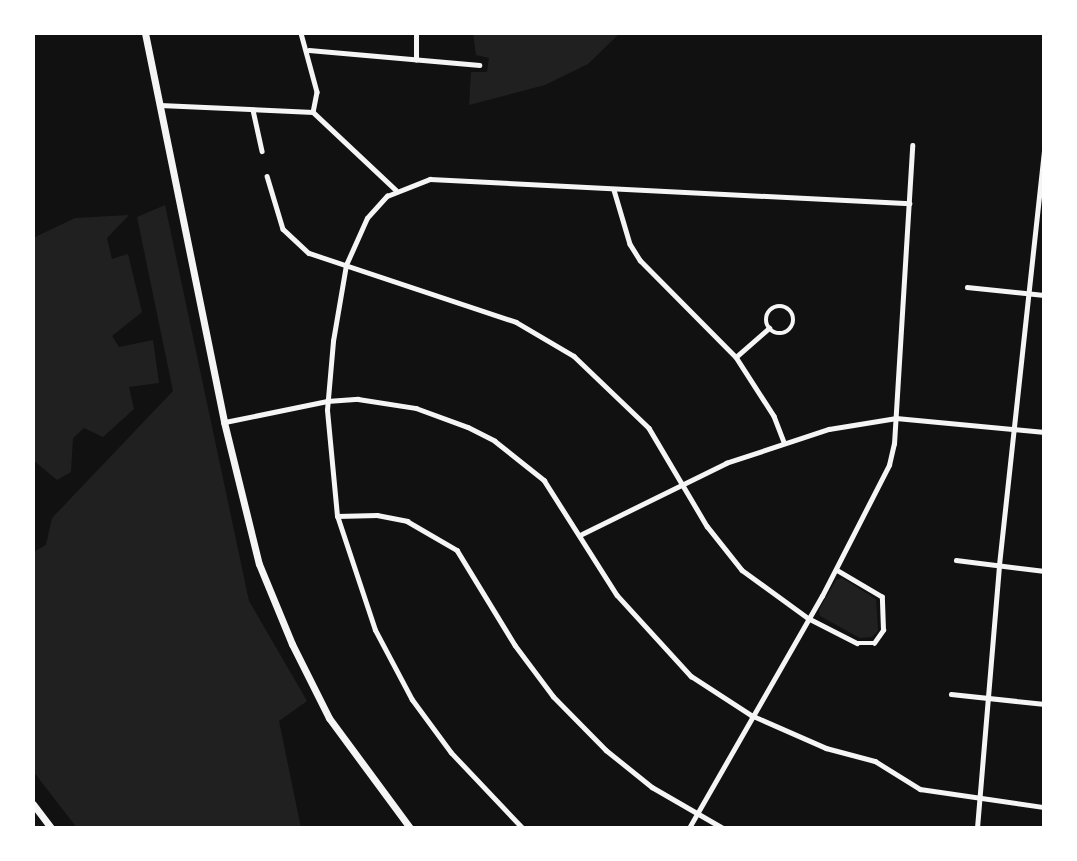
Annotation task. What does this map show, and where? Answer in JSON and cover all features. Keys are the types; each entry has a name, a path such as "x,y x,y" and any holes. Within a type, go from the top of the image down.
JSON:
{"main road":[{"path":"145,33 224,422 259,564 292,644 342,738 411,828"},
{"path":"33,804 51,828"}],"street":[{"path":"301,33 309,50 317,92 313,112"},
{"path":"415,60 416,33"},
{"path":"309,50 480,65"},
{"path":"159,105 313,112 396,190"},
{"path":"253,110 262,151"},
{"path":"689,828 881,488 894,444 912,146"},
{"path":"977,828 976,798 988,698 999,565 1044,150"},
{"path":"267,176 277,217 290,238 322,260 346,265 516,322 549,340 608,385 649,428 707,526 743,570 808,618 857,643 874,643 879,637 882,597 836,570"},
{"path":"522,828 451,753 412,700 375,630 337,516 327,401 346,265 368,218 396,190 422,180 467,178 614,190 909,202"},
{"path":"614,190 630,244 640,260 736,357 774,416 784,442"},
{"path":"967,287 1044,295"},
{"path":"785,306 791,312 794,320 788,331 776,333 769,328 766,320 772,308 785,306"},
{"path":"736,357 769,328"},
{"path":"224,422 327,401 381,400 444,416 468,427 502,446 544,480 582,534 617,595 691,676 751,715 826,748 875,761 920,789 1044,807"},
{"path":"582,534 683,484 784,442 896,418 1044,432"},
{"path":"337,516 377,515 407,521 457,550 515,645 553,696 606,750 696,815 723,828"},
{"path":"956,560 1044,571"},
{"path":"951,694 1044,704"}],"shaded area":[{"path":"473,33 620,33 588,64 545,85 469,105 471,72 487,72 489,58 476,55"},
{"path":"165,205 249,601 307,701 279,721 301,828 77,828 33,771 33,552 46,545 52,518 173,391 137,217"},
{"path":"129,215 107,238 112,259 128,254 142,312 112,336 119,347 153,340 159,383 129,387 134,409 103,437 84,428 73,438 71,472 57,480 33,460 33,238 75,218"},
{"path":"842,578 876,599 878,631 872,637 860,638 820,616 819,610 836,580"}]}
